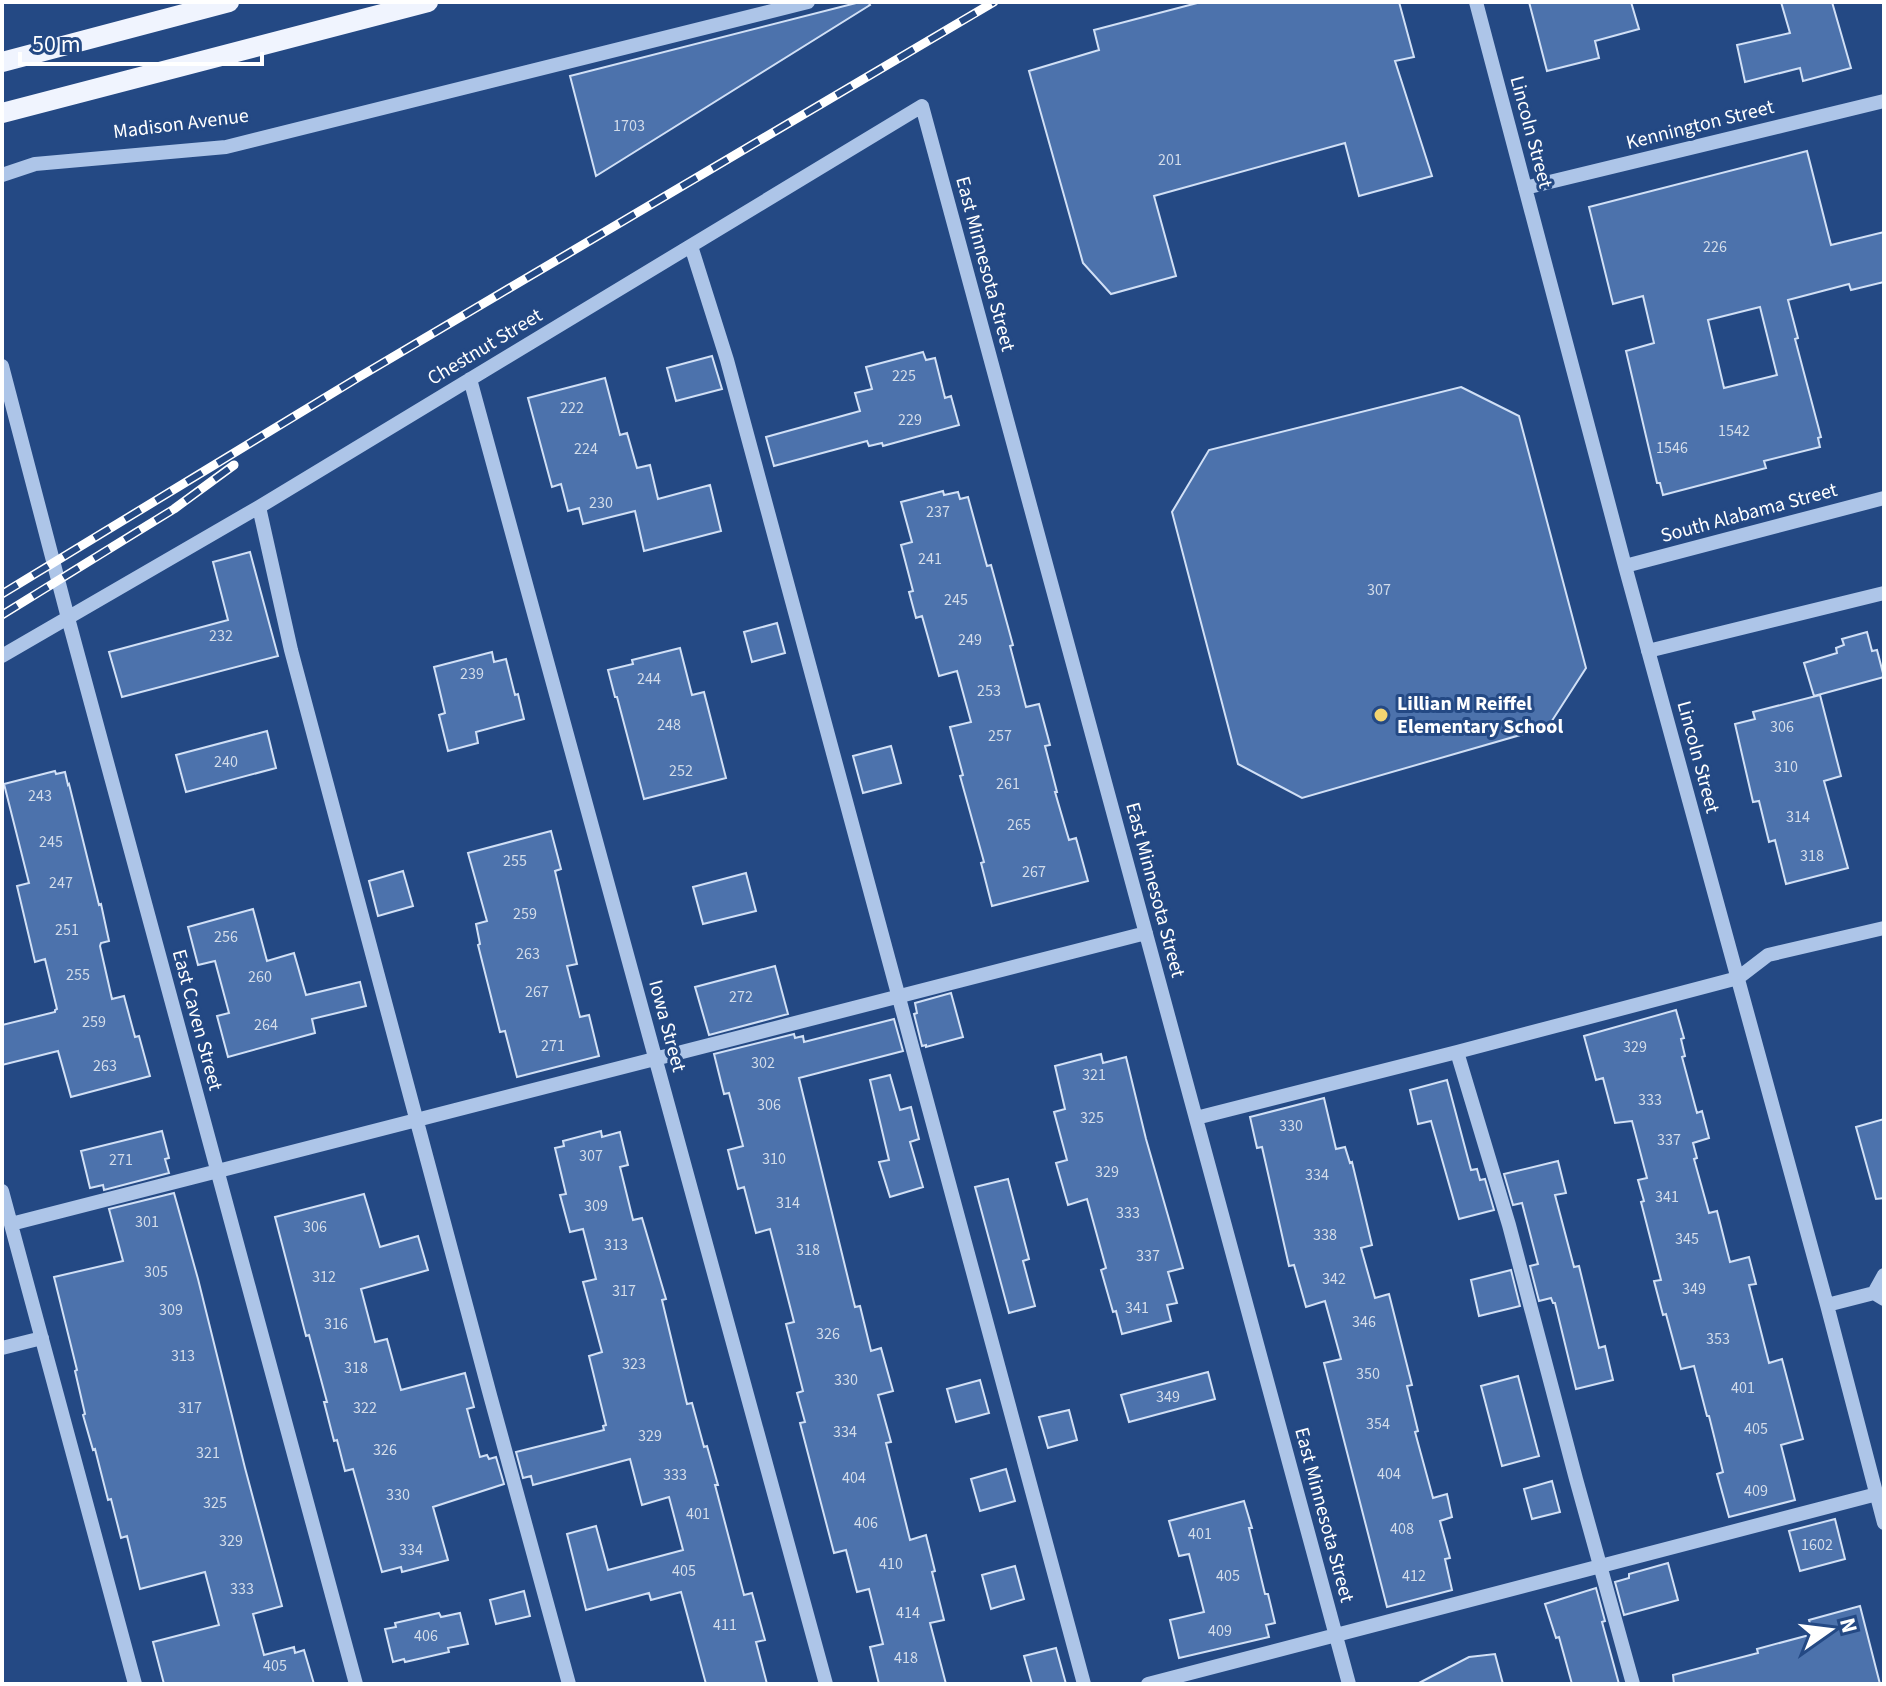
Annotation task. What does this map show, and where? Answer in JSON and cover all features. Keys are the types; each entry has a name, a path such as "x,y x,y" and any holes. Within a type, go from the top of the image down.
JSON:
{"main road":[{"path":"2,62 229,2"},
{"path":"2,113 428,2"}],"street":[{"name":"Madison Avenue","path":"2,175 35,164 226,147 808,2"},
{"name":"Lincoln Street","path":"1476,2 1884,1523"},
{"name":"Kennington Street","path":"1525,188 1884,101"},
{"name":"Chestnut Street","path":"2,656 259,507 922,106"},
{"name":"East Minnesota Street","path":"922,106 1349,1684"},
{"path":"691,246 727,360 1084,1684"},
{"name":"East Caven Street","path":"2,366 356,1684"},
{"name":"Iowa Street","path":"470,379 826,1684"},
{"name":"South Alabama Street","path":"1625,566 1884,498"},
{"path":"259,507 291,650 569,1684"},
{"path":"1648,651 1884,593"},
{"path":"1196,1118 1738,978 1768,955 1884,928"},
{"path":"11,1224 1146,933"},
{"path":"1457,1052 1509,1225 1633,1684"},
{"path":"2,1191 135,1684"},
{"path":"1827,1305 1879,1296 1884,1275"},
{"path":"2,1348 42,1338"},
{"path":"1148,1684 1877,1494"}],"building":[{"path":"860,2 870,5 596,176 570,76"},
{"path":"1201,2 1399,2 1414,57 1395,61 1432,176 1359,196 1345,143 1154,196 1176,276 1111,294 1083,263 1029,71 1099,50 1094,30"},
{"path":"1529,2 1631,2 1639,29 1595,41 1599,58 1547,71"},
{"path":"1781,2 1832,2 1851,68 1803,81 1800,68 1745,82 1737,45 1790,33"},
{"path":"1807,151 1831,245 1884,232 1884,282 1851,290 1849,284 1788,300 1821,437 1818,438 1820,447 1764,461 1766,468 1663,495 1660,483 1657,483 1626,351 1654,343 1643,296 1613,304 1589,207","holes":["1760,307 1777,375 1724,388 1708,320"]},
{"path":"923,352 926,360 935,358 945,398 951,396 959,425 883,446 882,443 869,446 867,441 774,466 766,437 860,411 855,393 872,389 866,367"},
{"path":"712,356 722,389 676,401 667,368"},
{"path":"605,378 620,435 627,433 637,468 650,465 658,499 710,485 721,531 644,551 635,511 583,524 579,508 568,511 561,484 552,487 528,398"},
{"path":"1461,387 1519,416 1586,668 1548,727 1302,798 1238,764 1172,512 1209,450"},
{"path":"943,491 944,495 958,492 960,499 968,497 987,566 991,565 1026,707 1039,704 1050,745 1045,746 1055,792 1069,840 1076,838 1088,881 992,906 950,727 971,722 957,671 939,676 922,616 916,618 909,592 913,591 901,545 912,542 901,502"},
{"path":"250,552 278,656 122,697 109,652 228,620 213,562"},
{"path":"777,623 785,653 752,662 744,632"},
{"path":"1867,632 1872,651 1877,650 1884,677 1814,696 1804,663 1837,653 1836,648 1844,645 1842,639"},
{"path":"680,648 692,695 704,692 726,778 644,799 608,670 633,664 632,660"},
{"path":"492,652 494,662 506,659 524,719 476,732 478,743 448,751 439,715 445,713 434,667"},
{"path":"1820,695 1841,776 1824,781 1848,868 1786,884 1775,840 1769,842 1759,801 1753,802 1735,724 1755,719 1753,712"},
{"path":"267,731 276,768 186,792 176,755"},
{"path":"891,746 901,783 863,793 853,756"},
{"path":"55,771 56,774 65,772 101,904 109,941 100,946 112,999 124,996 150,1076 71,1097 58,1051 2,1065 2,1025 57,1009 45,959 35,962 17,886 29,883 4,784"},
{"path":"551,831 561,869 555,871 577,964 567,966 580,1017 589,1015 599,1056 517,1077 505,1031 500,1032 478,945 476,924 487,921 468,853"},
{"path":"403,871 413,906 378,916 369,881"},
{"path":"746,873 756,911 703,924 693,887"},
{"path":"253,909 267,961 294,953 306,995 360,982 366,1006 312,1019 315,1033 228,1057 217,1016 229,1013 215,961 198,965 188,927"},
{"path":"775,966 788,1014 709,1035 695,987"},
{"path":"951,993 963,1037 922,1046 914,1014 917,1013 915,1003"},
{"path":"1676,1010 1684,1038 1681,1039 1685,1056 1682,1057 1697,1113 1702,1111 1709,1138 1693,1143 1697,1158 1694,1159 1709,1213 1717,1211 1730,1262 1749,1257 1756,1284 1749,1285 1769,1363 1782,1359 1803,1439 1781,1445 1795,1500 1729,1517 1717,1474 1723,1472 1694,1366 1681,1369 1654,1281 1661,1280 1638,1180 1647,1178 1632,1121 1615,1123 1603,1078 1596,1080 1584,1036"},
{"path":"894,1019 903,1051 799,1078 855,1307 860,1306 871,1351 881,1348 893,1391 878,1395 891,1442 886,1443 910,1540 926,1535 935,1571 932,1572 944,1620 930,1623 946,1684 879,1684 870,1647 883,1644 869,1589 857,1592 846,1550 834,1553 800,1423 805,1422 797,1393 803,1391 786,1324 794,1322 770,1229 756,1233 744,1187 738,1189 728,1150 743,1146 729,1093 724,1094 714,1054 794,1034 795,1038 803,1036 804,1042"},
{"path":"1101,1054 1103,1063 1126,1057 1183,1268 1168,1272 1177,1303 1167,1305 1171,1321 1122,1334 1101,1270 1106,1268 1087,1199 1068,1205 1056,1163 1067,1160 1054,1112 1065,1109 1055,1066"},
{"path":"890,1075 900,1110 911,1107 919,1139 910,1142 923,1187 890,1197 879,1162 889,1160 870,1080"},
{"path":"1447,1080 1471,1170 1477,1169 1480,1180 1485,1179 1494,1210 1459,1219 1431,1121 1418,1124 1410,1090"},
{"path":"1324,1098 1336,1149 1345,1147 1352,1162 1372,1245 1361,1248 1375,1298 1389,1294 1412,1385 1407,1386 1418,1431 1415,1432 1433,1498 1447,1494 1452,1517 1440,1521 1450,1558 1445,1559 1452,1590 1387,1607 1324,1363 1341,1359 1325,1301 1306,1307 1294,1265 1289,1266 1262,1147 1257,1148 1250,1117"},
{"path":"1884,1119 1884,1198 1876,1199 1856,1127"},
{"path":"162,1131 169,1158 165,1159 169,1173 104,1190 103,1185 90,1188 81,1151"},
{"path":"601,1131 602,1137 620,1132 628,1165 620,1167 633,1220 642,1218 666,1299 662,1300 687,1404 692,1403 704,1447 707,1446 744,1595 752,1593 765,1640 756,1642 767,1684 706,1684 681,1592 651,1600 649,1593 586,1610 567,1534 596,1526 608,1570 683,1550 669,1497 642,1505 630,1459 533,1485 531,1476 523,1478 516,1452 604,1430 603,1426 606,1425 589,1356 602,1352 583,1282 596,1279 583,1229 570,1232 560,1195 566,1194 555,1148 564,1146 563,1141"},
{"path":"1558,1161 1566,1193 1555,1195 1574,1267 1579,1266 1599,1348 1605,1346 1613,1380 1576,1389 1555,1303 1551,1298 1539,1301 1530,1266 1538,1264 1522,1203 1513,1205 1504,1174"},
{"path":"1008,1179 1029,1259 1023,1261 1035,1306 1009,1313 975,1187"},
{"path":"174,1193 282,1606 253,1614 264,1655 294,1647 295,1653 304,1650 314,1684 164,1684 153,1642 219,1625 205,1572 140,1589 127,1536 121,1538 83,1415 77,1370 54,1277 123,1261 109,1209"},
{"path":"364,1194 380,1247 418,1236 428,1270 361,1289 375,1342 387,1339 401,1390 465,1373 474,1407 467,1409 480,1457 496,1457 504,1484 433,1507 448,1560 402,1572 401,1567 382,1572 353,1469 345,1471 337,1440 334,1441 324,1402 327,1402 275,1217"},
{"path":"1511,1270 1520,1306 1479,1316 1471,1280"},
{"path":"1208,1372 1215,1399 1129,1422 1121,1395"},
{"path":"1518,1376 1539,1456 1502,1466 1481,1386"},
{"path":"980,1380 989,1413 956,1422 947,1389"},
{"path":"1069,1410 1077,1440 1048,1448 1039,1417"},
{"path":"1006,1469 1015,1501 980,1511 971,1479"},
{"path":"1552,1481 1560,1512 1532,1519 1524,1489"},
{"path":"1244,1501 1265,1594 1268,1594 1275,1623 1266,1625 1269,1637 1179,1658 1170,1620 1204,1612 1189,1554 1179,1556 1169,1521"},
{"path":"1835,1519 1845,1559 1800,1571 1789,1531"},
{"path":"1668,1563 1678,1600 1624,1615 1615,1582 1629,1578 1629,1574"},
{"path":"1015,1566 1024,1599 991,1609 982,1575"},
{"path":"1596,1588 1619,1684 1572,1684 1559,1637 1556,1638 1545,1604"},
{"path":"524,1591 530,1616 496,1624 490,1600"},
{"path":"1860,1606 1880,1684 1674,1684 1673,1675 1758,1653 1757,1649 1813,1634 1809,1620"},
{"path":"439,1613 441,1617 460,1613 468,1644 448,1648 449,1652 393,1662 385,1629 396,1627 395,1623"},
{"path":"1056,1648 1066,1684 1032,1684 1024,1656"},
{"path":"1495,1654 1503,1684 1417,1684 1469,1657"}],"railway":[{"path":"2,594 359,377 994,2"},
{"path":"2,615 174,509 234,465"}],"place":[{"name":"Lillian M Reiffel Elementary School","path":"1381,715"}]}
